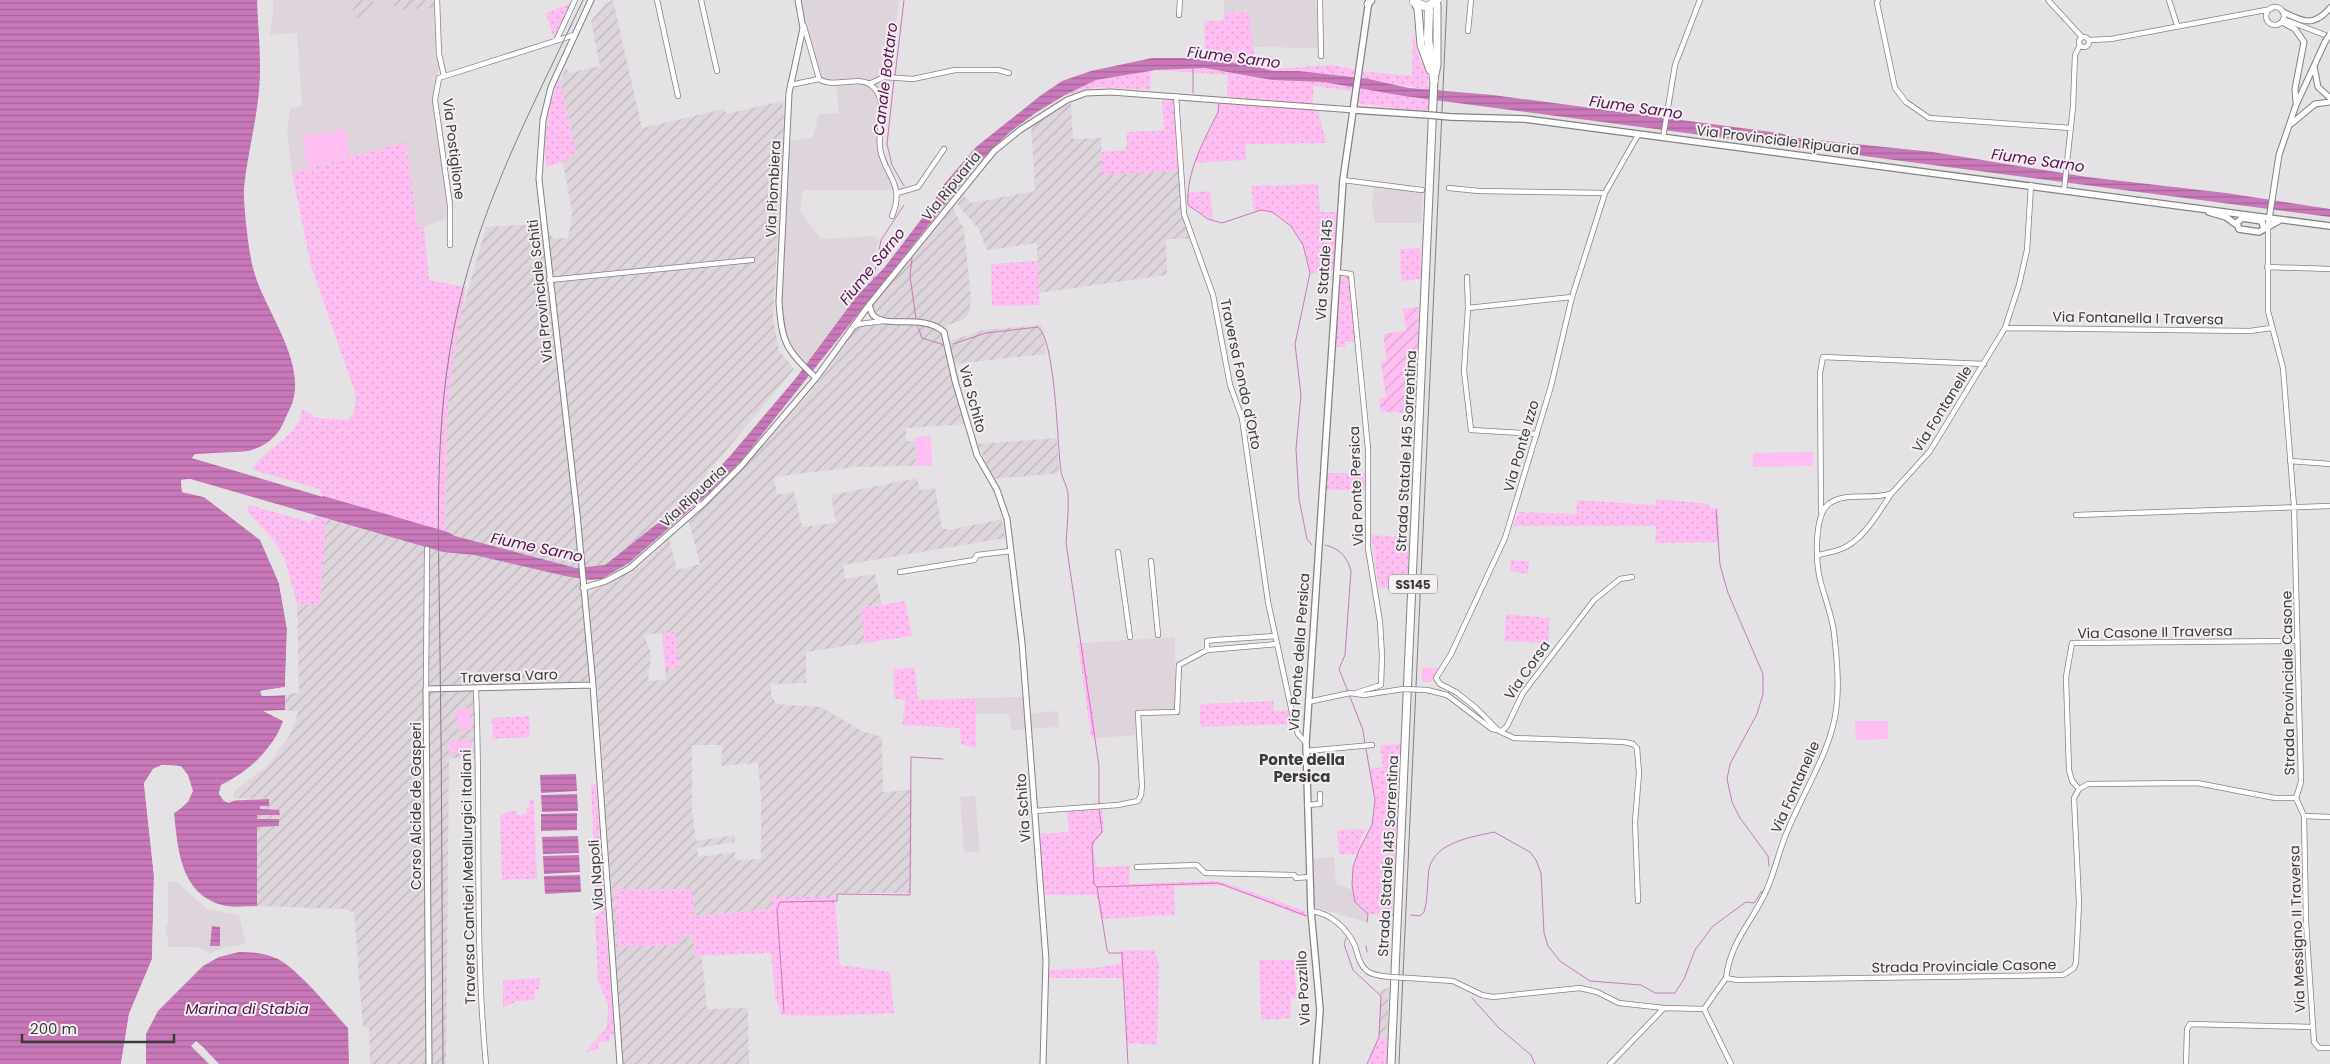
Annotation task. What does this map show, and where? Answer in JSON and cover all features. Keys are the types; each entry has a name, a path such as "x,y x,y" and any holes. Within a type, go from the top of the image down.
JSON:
{"highway":[{"path":"1413,1 1427,7 1436,0"},
{"path":"1434,83 1437,65 1436,0"},
{"path":"1413,1 1418,9 1421,45 1434,83"},
{"name":"SS145","path":"1429,10 1428,39 1434,83"},
{"name":"Strada Statale 145 Sorrentina","path":"1391,1064 1434,83"}],"main road":[{"name":"Via Statale 145","path":"1319,544 1343,180 1369,1"},
{"name":"Via Provinciale Ripuaria","path":"1354,110 1525,120 2064,188 2252,215"},
{"name":"Via Provinciale Ripuaria","path":"2197,208 2226,217 2241,230 2265,222 2282,219 2330,226"},
{"path":"2237,226 2237,222 2242,218 2252,215 2265,222"},
{"name":"Via Provinciale Ripuaria","path":"2242,218 2265,222"},
{"name":"Via Ponte della Persica","path":"1310,911 1306,743 1319,544"},
{"name":"Via Pozzillo","path":"1310,911 1320,1010 1316,1064"}],"street":[{"path":"437,0 438,54 444,76 574,34"},
{"path":"556,41 575,0"},
{"name":"Via Provinciale Schiti","path":"583,588 577,514 539,179 541,140 551,87 591,0"},
{"path":"657,0 678,96"},
{"path":"701,0 717,71"},
{"name":"Via Piombiera","path":"798,0 819,79"},
{"path":"1179,14 1180,0"},
{"path":"1320,0 1321,56"},
{"path":"1468,31 1471,0"},
{"path":"1663,138 1675,65 1700,0"},
{"path":"1878,0 1877,3 1895,88 1906,102 1929,118 2072,128"},
{"path":"2048,0 2082,37 2087,37 2089,40 2111,38 2279,8 2283,12 2315,22 2322,19 2330,8"},
{"path":"2169,0 2177,25"},
{"path":"2268,20 2267,15 2271,9"},
{"path":"2256,12 2275,24 2283,20 2330,35 2314,63 2296,104 2279,155 2265,222 2267,237"},
{"path":"2283,12 2283,20"},
{"path":"2283,20 2295,29 2304,42 2295,89 2296,104"},
{"name":"Via Piombiera","path":"803,23 790,84 780,302 781,324 786,345 792,355 816,378"},
{"path":"2064,188 2072,128 2075,55 2082,37"},
{"path":"2080,45 2086,46 2089,40"},
{"path":"2289,126 2315,104 2330,100 2318,87 2314,63"},
{"path":"790,84 819,79 828,83 868,84 884,77 913,79 955,70 998,70 1009,73"},
{"name":"Via Postiglione","path":"444,76 437,81 435,100 450,205 450,245"},
{"path":"868,84 876,91 879,101 882,114 880,149 896,185 897,193 892,216"},
{"name":"Via Ripuaria","path":"583,588 606,581 630,568 742,466 816,378 869,305 983,163 1020,130 1067,100 1086,93 1111,92 1354,110"},
{"name":"Traversa Fondo d'Orto","path":"1176,96 1184,214 1212,295 1230,385 1242,418 1268,602 1295,726 1298,734 1306,743"},
{"name":"Via Ponte Izzo","path":"1499,732 1475,706 1456,692 1440,684 1436,678 1451,654 1496,562 1513,515 1572,297 1605,193 1638,135"},
{"path":"897,193 918,187 944,149"},
{"path":"1343,180 1422,190"},
{"name":"Via Fontanelle","path":"1818,555 1842,549 1853,543 1869,526 1892,493 1930,451 2005,328 2019,285 2027,250 2031,185"},
{"path":"1449,188 1479,191 1605,193"},
{"name":"Strada Provinciale Casone","path":"2265,222 2268,311 2271,328 2284,368 2294,506 2301,782 2296,798"},
{"path":"549,280 752,260"},
{"path":"2267,267 2330,269"},
{"name":"Via Ponte Persica","path":"1337,272 1351,274 1368,449 1368,548 1380,622 1382,656 1381,685 1378,688 1356,693"},
{"path":"1468,277 1464,371 1471,430 1536,434"},
{"path":"1468,308 1572,297"},
{"path":"869,305 874,317 885,320"},
{"path":"853,328 859,324 885,320"},
{"name":"Via Schito","path":"885,320 923,322 932,324 944,332 955,381 977,455 998,490 1007,519 1022,643 1046,960 1043,1064"},
{"name":"Via Fontanella I Traversa","path":"2005,328 2250,331 2271,328"},
{"name":"Via Fontanelle","path":"1726,978 1732,949 1767,889 1786,832 1828,741 1836,716 1838,696 1834,631 1819,573 1818,555 1818,523 1821,512 1820,373 1823,356 1984,364"},
{"path":"2290,460 2330,464"},
{"path":"1821,512 1828,504 1841,497 1885,496 1892,493"},
{"path":"2076,515 2330,506"},
{"name":"Corso Alcide de Gasperi","path":"427,549 426,689 429,1064"},
{"path":"900,572 974,560 977,555 1011,551"},
{"path":"1118,552 1130,637"},
{"path":"1151,561 1158,635"},
{"name":"Via Corsa","path":"1499,732 1507,726 1518,699 1594,600 1620,579 1632,577"},
{"name":"Via Napoli","path":"583,588 593,685 620,1064"},
{"path":"1207,650 1207,642 1215,640 1275,636"},
{"name":"Via Casone II Traversa","path":"2079,789 2072,781 2068,752 2066,677 2072,643 2296,641"},
{"path":"1034,811 1097,807 1138,801 1142,786 1138,713 1177,712 1179,665 1207,650 1277,644"},
{"name":"Traversa Varo","path":"426,689 593,685"},
{"name":"Traversa Cantieri Metallurgici Italiani","path":"476,689 480,774 480,992 486,1064"},
{"path":"1308,702 1356,693 1364,695 1403,689 1427,690 1453,699 1492,729 1514,738 1624,742 1633,744 1637,748 1638,773 1634,822 1638,901"},
{"path":"1306,751 1372,745"},
{"path":"2079,789 2088,784 2196,783 2275,798 2296,798"},
{"name":"Strada Provinciale Casone","path":"1726,978 1737,980 2057,976 2069,972 2074,968 2077,955 2079,903 2074,798 2079,789"},
{"path":"1306,805 1320,804 1320,794"},
{"name":"Via Messigno II Traversa","path":"2296,798 2304,816 2306,922 2311,974 2312,1027 2316,1046 2330,1048"},
{"path":"2304,816 2330,817"},
{"path":"1137,866 1197,865 1205,873 1309,877"},
{"path":"1310,911 1332,917 1351,938 1360,962 1367,970 1376,975 1453,981 1482,995 1493,997 1562,988 1589,989 1619,1002 1664,1008 1704,1009"},
{"path":"1704,1009 1726,978"},
{"path":"1610,1064 1664,1008"},
{"path":"1704,1009 1731,1064"},
{"path":"2186,1064 2186,1028 2190,1024 2312,1027"}],"shaded area":[{"path":"273,0 351,0 354,18 374,14 373,0 389,0 397,10 436,8 439,66 434,97 435,119 444,169 448,218 418,229 406,143 292,173 287,129 290,108 302,106 297,33 270,35"},
{"path":"351,0 373,0 374,14 354,19"},
{"path":"389,0 435,0 436,8 397,10"},
{"path":"613,0 642,128 724,109 726,114 783,101 784,121 773,318 779,351 794,369 684,501 605,565 576,568 445,535 447,423 452,367 461,315 486,227 541,224 554,239 568,238 572,213 563,162 576,152 560,82 566,67 569,73 600,66 591,21 605,4"},
{"path":"801,0 899,0 882,139 883,151 900,188 890,190 803,190 800,211 821,239 874,236 879,240 876,248 872,280 856,297 807,363 796,353 789,341 783,320 782,295 791,141 813,137 819,114 839,113 836,85 822,78 818,71"},
{"path":"1224,0 1316,0 1318,48 1253,47 1249,12 1224,13"},
{"path":"572,3 557,35 554,38 546,13"},
{"path":"1249,12 1255,61 1277,69 1332,65 1361,71 1412,76 1413,32 1419,59 1428,74 1428,90 1369,79 1299,71 1273,71 1250,65 1205,60 1204,21 1223,20 1224,13"},
{"path":"1205,68 1272,80 1323,82 1351,87 1351,91 1314,86 1312,104 1227,97 1228,75 1156,70"},
{"path":"1151,71 1150,90 1098,87 1065,95 1096,80"},
{"path":"559,78 576,152 563,162 546,167 547,122"},
{"path":"1358,88 1429,99 1429,112 1360,104 1357,102"},
{"path":"1162,99 1173,100 1180,171 1102,175 1101,152 1126,150 1127,132 1164,130"},
{"path":"1071,102 1073,139 1101,138 1102,175 1180,171 1181,194 1189,239 1166,239 1167,275 1038,293 1037,243 987,250 978,228 957,204 963,195 971,203 1035,191 1031,124"},
{"path":"1219,103 1318,110 1326,143 1246,144 1246,160 1194,163 1218,112"},
{"path":"345,129 350,156 307,168 302,136"},
{"path":"406,142 418,228 424,226 429,280 466,287 452,367 447,423 445,532 323,497 319,489 257,471 253,468 295,427 300,419 302,409 317,418 347,420 353,415 356,396 311,266 292,173"},
{"path":"1318,184 1320,212 1338,212 1333,270 1310,273 1303,245 1290,225 1269,212 1254,212 1251,186"},
{"path":"1374,186 1423,192 1421,223 1375,223 1372,207"},
{"path":"1210,191 1213,220 1188,205 1187,193"},
{"path":"953,208 964,229 971,298 969,314 962,320 945,326 950,341 983,330 1042,325 1046,354 955,364 969,424 906,428 906,441 915,441 916,466 855,467 774,477 777,495 794,492 802,527 836,523 831,495 917,478 920,490 935,488 942,528 950,530 1002,519 1005,538 843,565 845,579 875,574 882,604 860,608 865,643 806,652 806,683 771,684 771,694 776,704 821,707 862,731 882,737 883,792 912,790 911,893 837,893 835,897 772,897 772,909 693,916 614,889 680,944 680,937 694,937 694,956 702,956 707,1009 748,1008 749,1064 623,1064 597,681 474,686 475,758 449,758 446,1064 370,1064 369,1028 363,1027 354,912 344,909 257,906 257,826 279,826 257,819 257,815 279,815 279,810 260,810 260,806 269,806 269,799 233,798 235,791 266,767 290,735 298,712 285,710 285,695 299,692 297,604 320,605 326,519 443,552 474,555 579,578 581,592 589,593 642,564 669,539 677,570 700,564 689,522 725,487 818,383 854,330 859,327 881,324 883,317 876,315 872,306","holes":["674,632 679,668 665,669 666,680 648,681 651,654 644,635","692,745 722,745 721,766 758,763 761,797 761,859 736,860 735,852 698,857 697,848 735,842 735,835 696,841 692,811"]},
{"path":"1421,248 1421,279 1401,281 1400,249"},
{"path":"1037,261 1040,305 992,306 991,264"},
{"path":"1346,275 1349,277 1356,342 1345,342 1345,347 1335,347 1339,279"},
{"path":"1419,307 1415,413 1381,412 1379,398 1386,397 1381,362 1387,361 1383,334 1406,331 1403,309"},
{"path":"931,436 932,466 916,466 915,437"},
{"path":"1057,438 1059,473 993,479 978,444"},
{"path":"1813,452 1813,466 1753,467 1753,453"},
{"path":"1327,473 1365,473 1366,490 1326,490"},
{"path":"1656,499 1710,504 1710,508 1718,508 1719,542 1655,543 1656,526 1513,526 1519,512 1576,514 1577,500 1656,505"},
{"path":"249,505 310,522 316,516 326,519 320,605 297,604 285,560 275,542 247,511"},
{"path":"1371,535 1409,537 1408,587 1379,588"},
{"path":"1511,560 1529,561 1528,574 1510,571"},
{"path":"905,601 912,636 865,643 860,608"},
{"path":"1506,614 1550,618 1548,643 1504,641"},
{"path":"675,632 679,668 665,669 662,633"},
{"path":"1175,637 1176,708 1137,711 1137,735 1097,738 1083,643"},
{"path":"1078,643 1083,643 1097,738 1091,737"},
{"path":"915,668 918,700 976,698 976,748 961,744 960,728 902,725 905,701 894,698 893,669"},
{"path":"1422,668 1440,668 1435,673 1432,682 1422,682"},
{"path":"1023,697 1025,714 1058,711 1059,727 1011,730 1009,714 976,714 976,698"},
{"path":"1273,701 1274,711 1289,710 1292,724 1200,727 1200,704"},
{"path":"470,708 472,729 458,731 456,709"},
{"path":"529,716 530,737 493,739 492,718"},
{"path":"1855,721 1888,721 1888,739 1856,740"},
{"path":"471,740 471,754 449,754 449,741"},
{"path":"1401,744 1392,915 1368,914 1355,902 1352,885 1353,867 1359,850 1372,825 1375,800 1369,769 1383,767 1380,745"},
{"path":"591,783 596,785 614,1035 610,1035 609,1042 599,1042 598,1049 585,1053 607,1027 608,1005 598,982 595,917 602,911 602,902 596,899"},
{"path":"975,796 980,852 964,852 960,797"},
{"path":"529,800 534,800 537,879 502,880 500,816 509,811 517,811 517,815 527,814"},
{"path":"1102,808 1104,831 1095,842 1096,867 1130,866 1129,884 1213,881 1225,883 1305,911 1306,918 1226,886 1174,886 1175,915 1101,919 1096,895 1043,895 1038,834 1069,832 1067,811"},
{"path":"1365,829 1356,854 1339,854 1337,830"},
{"path":"1334,857 1336,884 1353,890 1355,902 1368,914 1367,922 1314,907 1312,859"},
{"path":"168,882 177,882 207,909 239,915 246,944 226,947 208,954 204,949 195,947 167,947 168,937 165,931 168,921"},
{"path":"614,889 692,889 694,916 772,909 771,897 835,897 840,965 890,972 894,1013 824,1016 782,1015 775,998 771,953 694,956 693,937 680,937 680,945 618,947"},
{"path":"1121,950 1155,950 1159,964 1157,1045 1127,1043 1124,978 1047,978 1047,970 1095,968 1121,963"},
{"path":"1259,960 1294,960 1297,998 1291,998 1291,1018 1261,1020"},
{"path":"540,978 539,989 534,990 535,1000 518,1001 503,1007 503,980"},
{"path":"1389,988 1387,1038 1379,1037 1380,990"},
{"path":"1379,1037 1387,1038 1387,1064 1367,1064"}],"water":[{"path":"0,0 257,0 260,80 244,189 245,216 253,268 258,284 289,352 294,370 295,387 292,404 285,421 276,434 266,443 255,449 242,452 195,454 192,458 448,532 455,536 576,568 605,565 693,495 730,456 796,378 856,297 884,268 933,204 940,189 976,147 1062,81 1091,71 1152,58 1188,58 1250,65 1273,71 1299,71 1369,79 1409,88 1493,95 1779,133 1797,138 1933,152 2087,177 2226,193 2330,209 2330,217 1404,96 1323,82 1272,80 1205,68 1156,70 1096,80 1065,95 1037,112 1010,132 979,162 741,461 710,492 629,563 602,579 589,580 565,576 474,555 443,552 190,479 181,480 182,492 204,497 260,540 279,583 287,629 285,687 261,691 262,696 285,695 285,710 264,711 284,721 273,741 258,759 241,773 221,785 219,793 224,801 269,799 269,806 260,806 260,809 279,810 280,815 257,815 257,819 279,819 279,826 257,827 257,906 235,907 222,905 208,899 197,891 189,880 180,855 174,813 189,798 190,786 188,779 180,766 162,765 153,769 144,784 154,876 152,959 129,1014 121,1064 0,1064"},
{"path":"576,774 577,791 541,793 540,775"},
{"path":"577,794 578,811 542,812 541,795"},
{"path":"577,813 577,830 541,831 541,814"},
{"path":"578,836 579,853 543,854 542,837"},
{"path":"579,855 580,872 544,874 543,856"},
{"path":"580,875 581,892 545,894 544,876"},
{"path":"212,926 220,927 220,946 210,946"},
{"name":"Marina di Stabia","path":"239,952 269,955 287,965 305,981 348,1028 349,1064 146,1064 146,1034 158,1011 203,966 219,957"}],"pier":[{"path":"292,404 295,405 281,433 271,445 255,453 197,457 322,494 323,497 192,458 195,454 254,451 270,443 279,432"},
{"path":"190,479 316,516 314,518 190,482 183,482 184,490 205,495 262,538 282,582 289,629 288,688 264,693 285,693 288,695 262,696 260,691 285,687 287,629 279,583 260,539 204,497 182,492 181,480"},
{"path":"287,710 285,712 273,713 286,720 280,737 260,763 236,781 223,787 222,793 225,799 229,801 237,799 229,803 224,801 219,794 221,785 234,779 258,761 277,736 283,721 263,711"},
{"path":"162,765 181,766 188,775 193,791 188,802 174,813 172,812 186,801 190,791 186,776 179,769 162,767 155,771 147,784 157,876 155,960 132,1014 124,1064 121,1064 129,1014 152,959 154,876 144,783 153,769"},
{"path":"196,1041 219,1064 209,1064 191,1046"}],"waterway":[{"name":"Canale Bottaro","path":"895,76 904,0"},
{"name":"Fiume Sarno","path":"1193,67 1193,93"},
{"name":"Canale Bottaro","path":"894,80 887,144 892,165 904,186"},
{"path":"1219,103 1218,112 1193,168 1188,192 1188,205 1208,219 1222,223 1261,210 1272,212 1291,226 1303,245 1310,273 1295,344 1301,395 1296,449 1299,499 1307,539 1312,545"},
{"name":"Canale Bottaro","path":"873,281 881,240 904,205"},
{"path":"912,258 910,276 916,319"},
{"path":"918,327 922,338 944,345"},
{"path":"953,344 986,333 1038,327 1044,336 1049,352 1055,395 1061,471 1068,493 1066,543 1099,766 1099,805"},
{"path":"1716,510 1720,565 1728,593 1763,674 1763,694 1757,714 1730,764 1727,779 1732,802 1740,818 1768,856 1769,866"},
{"path":"1325,545 1339,551 1348,562 1351,571 1345,655 1339,669 1363,730 1365,745"},
{"path":"1366,749 1375,800 1372,825 1359,850 1353,867 1352,885 1355,902 1368,914 1367,922"},
{"path":"784,1011 777,909 780,902 837,901 837,894 910,895 911,757 943,759"},
{"path":"1099,809 1102,832 1093,842 1092,847 1094,884 1097,887 1218,883 1307,916"},
{"path":"1411,915 1420,916 1424,912 1429,869 1439,853 1456,842 1494,832 1530,852 1536,860 1541,873 1544,933 1548,946 1560,961 1590,981 1641,985 1655,993 1675,993 1684,979 1695,950 1713,926 1746,902 1754,903 1762,891"},
{"path":"1097,887 1107,950 1109,953 1122,953 1128,1064"},
{"path":"1383,914 1393,915"},
{"path":"1346,938 1344,944 1353,970 1381,996 1379,1037 1367,1064"},
{"path":"1366,946 1367,952"},
{"path":"1472,998 1499,1028 1531,1055 1535,1064"}],"railway":[{"path":"443,1064 438,523 444,394 458,309 481,229 512,151 583,0"},
{"path":"1399,1064 1447,0"}],"district":[{"name":"Ponte della Persica","path":"1302,768"}]}
